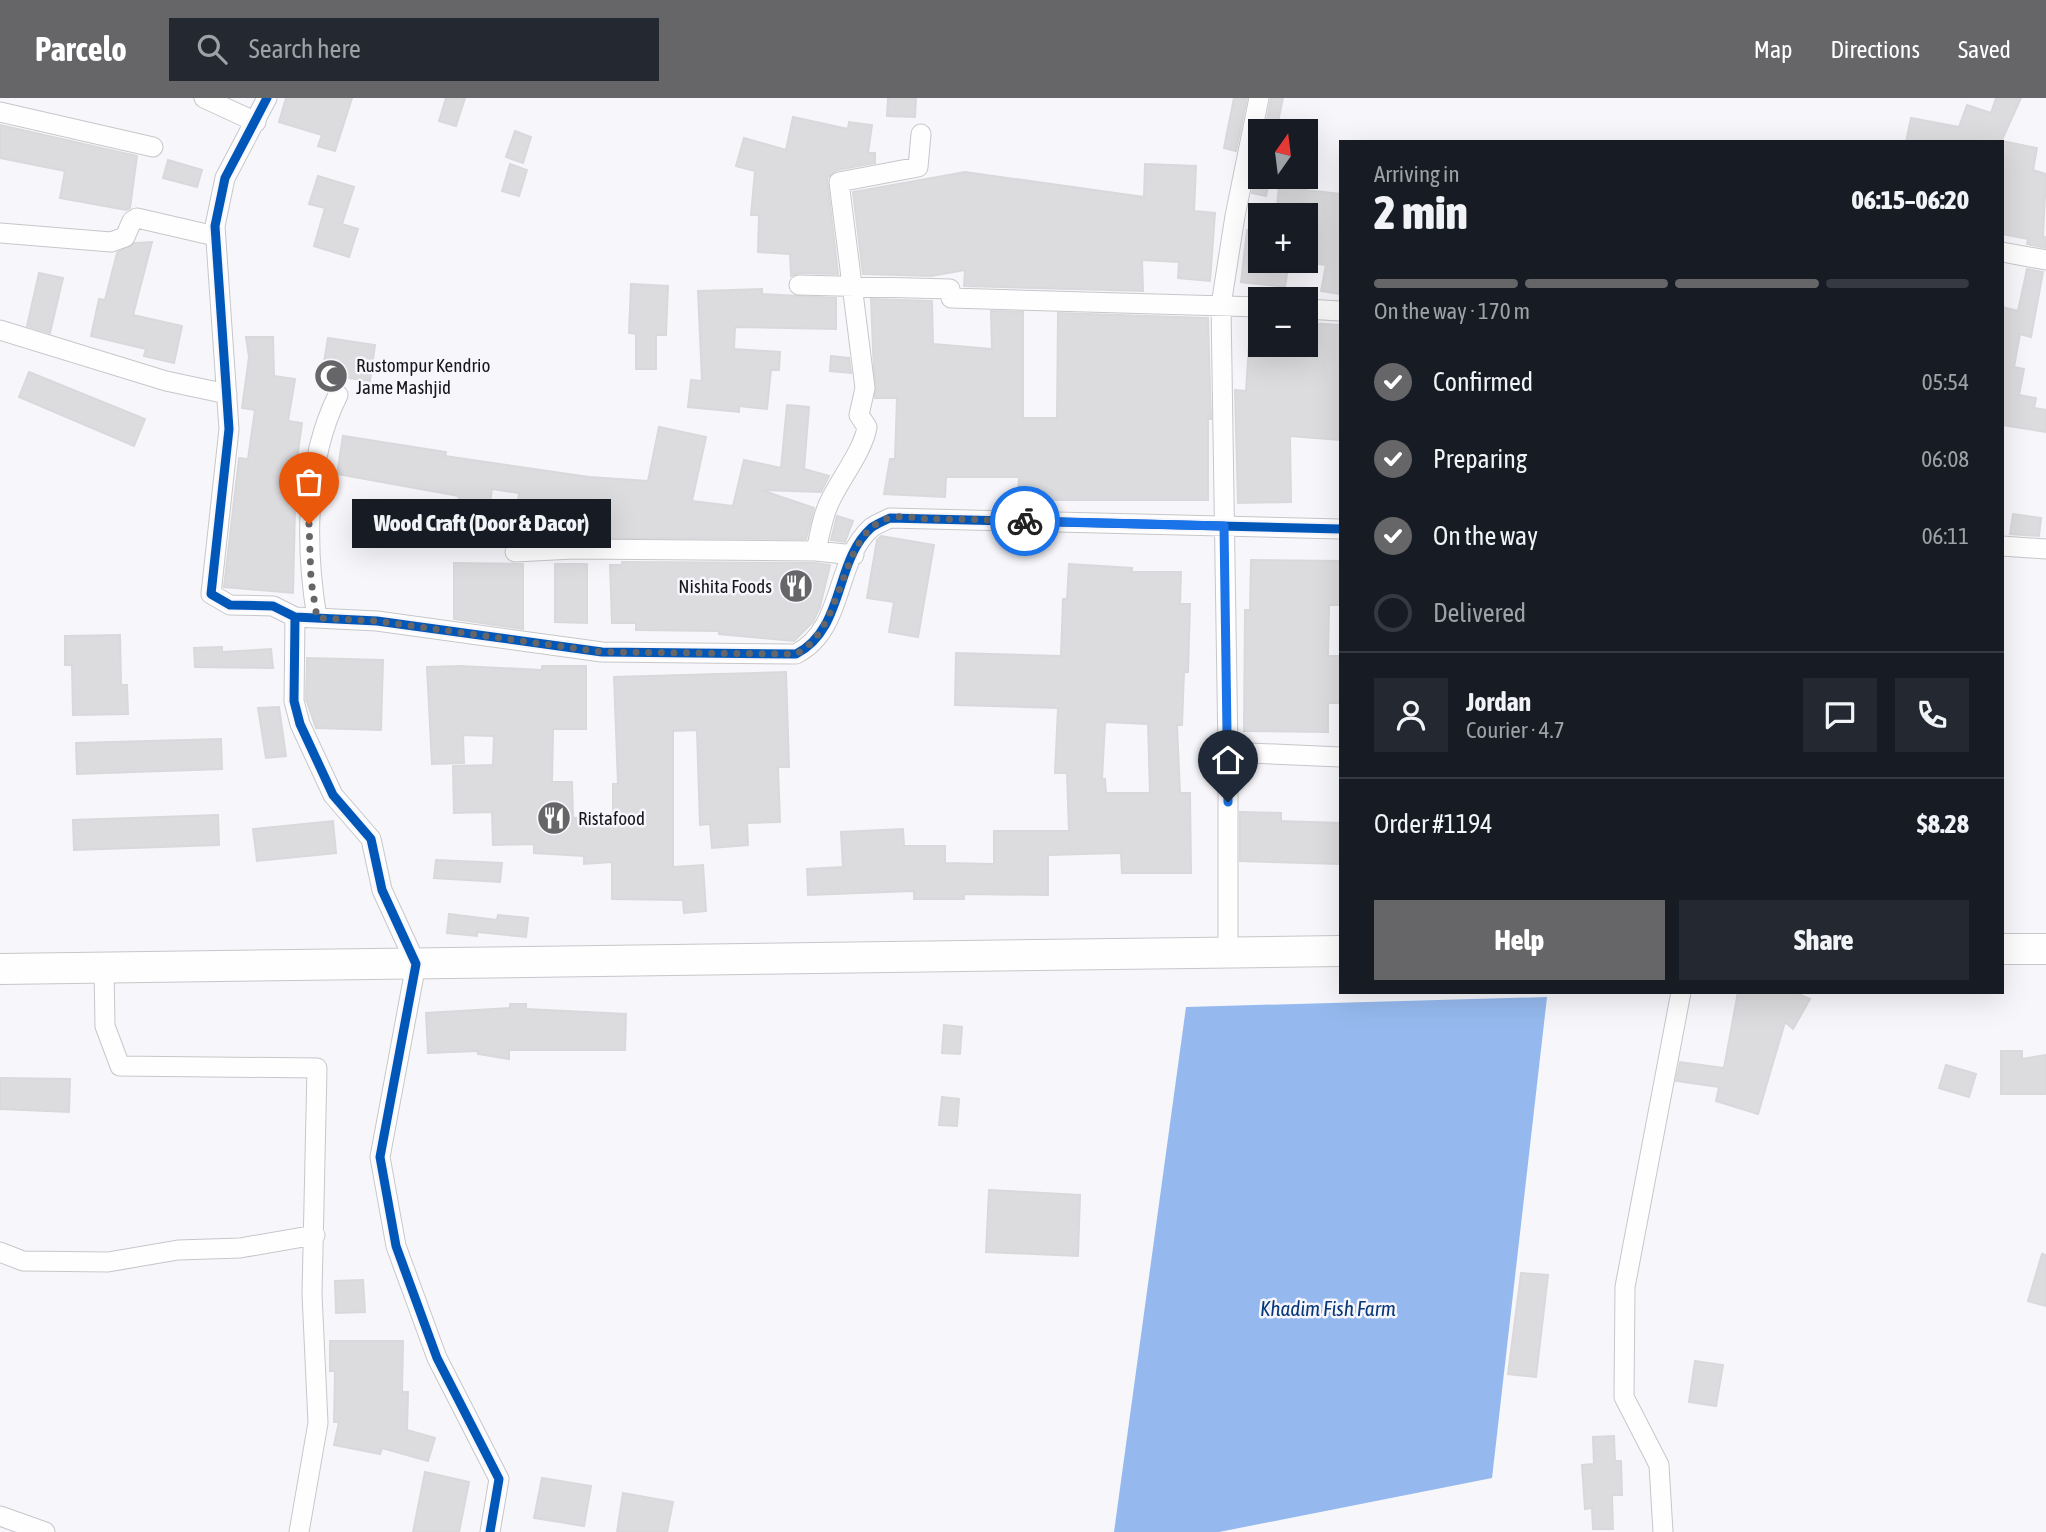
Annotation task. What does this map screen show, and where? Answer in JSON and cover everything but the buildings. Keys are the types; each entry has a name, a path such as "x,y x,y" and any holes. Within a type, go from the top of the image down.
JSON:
{"highway":[{"path":"2004,949 2046,949"},
{"path":"0,969 1339,951"}],"street":[{"path":"204,98 257,122"},
{"path":"267,98 257,122 225,178 215,236 224,326 229,429 211,594 230,605 273,606 295,617 377,621 602,652 796,654 808,648 829,620 854,555 870,528 890,518 1339,529"},
{"path":"1228,951 1228,752 1221,305 1235,216 1259,98"},
{"path":"0,112 153,147"},
{"path":"816,551 830,499 866,435 866,427 859,415 864,387 839,181 918,167 920,134"},
{"path":"0,233 111,242 125,237 132,221 137,218 215,236"},
{"path":"2004,251 2046,260"},
{"path":"799,285 850,289 950,289 951,298 1248,306"},
{"path":"1318,310 1339,311"},
{"path":"0,330 166,382 227,394"},
{"path":"317,618 311,580 309,524 324,424 338,395"},
{"path":"2004,546 2046,549"},
{"path":"515,552 573,549 816,551 854,555"},
{"path":"295,617 294,701 300,724 333,795 371,839 382,890 416,964 380,1157 396,1246 437,1358 499,1479 490,1532"},
{"path":"1228,752 1339,757"},
{"path":"104,968 105,1026 120,1066 317,1068 312,1294 318,1423 299,1532"},
{"path":"1663,1532 1659,1465 1624,1397 1625,1287 1681,994"},
{"path":"0,1252 23,1261 108,1262 178,1250 240,1248 315,1235"},
{"path":"0,1516 45,1532"}],"water":[{"name":"Khadim Fish Farm","path":"1547,997 1492,1478 1219,1532 1114,1532 1186,1007"}],"cycle path":[{"path":"267,98 225,178 215,226 229,429 211,594 230,605 273,606 295,617 294,701 300,724 333,795 371,839 382,890 416,964 380,1157 396,1246 437,1358 499,1479 490,1532"},
{"path":"295,617 377,621 602,652 796,654 812,643 823,628 832,612 859,542 871,528 890,518 1339,529"}],"way so far":[{"path":"309,524 311,580 317,618 377,621 602,652 796,654 808,648 829,620 854,555 870,528 890,518 1025,521"}],"place":[{"name":"Rustompur Kendrio Jame Mashjid","path":"331,376"},
{"name":"Wood Craft (Door & Dacor)","path":"309,524"},
{"name":"Nishita Foods","path":"796,586"},
{"name":"Ristafood","path":"554,818"}],"route":[{"path":"1025,521 1224,526 1228,802"}]}
